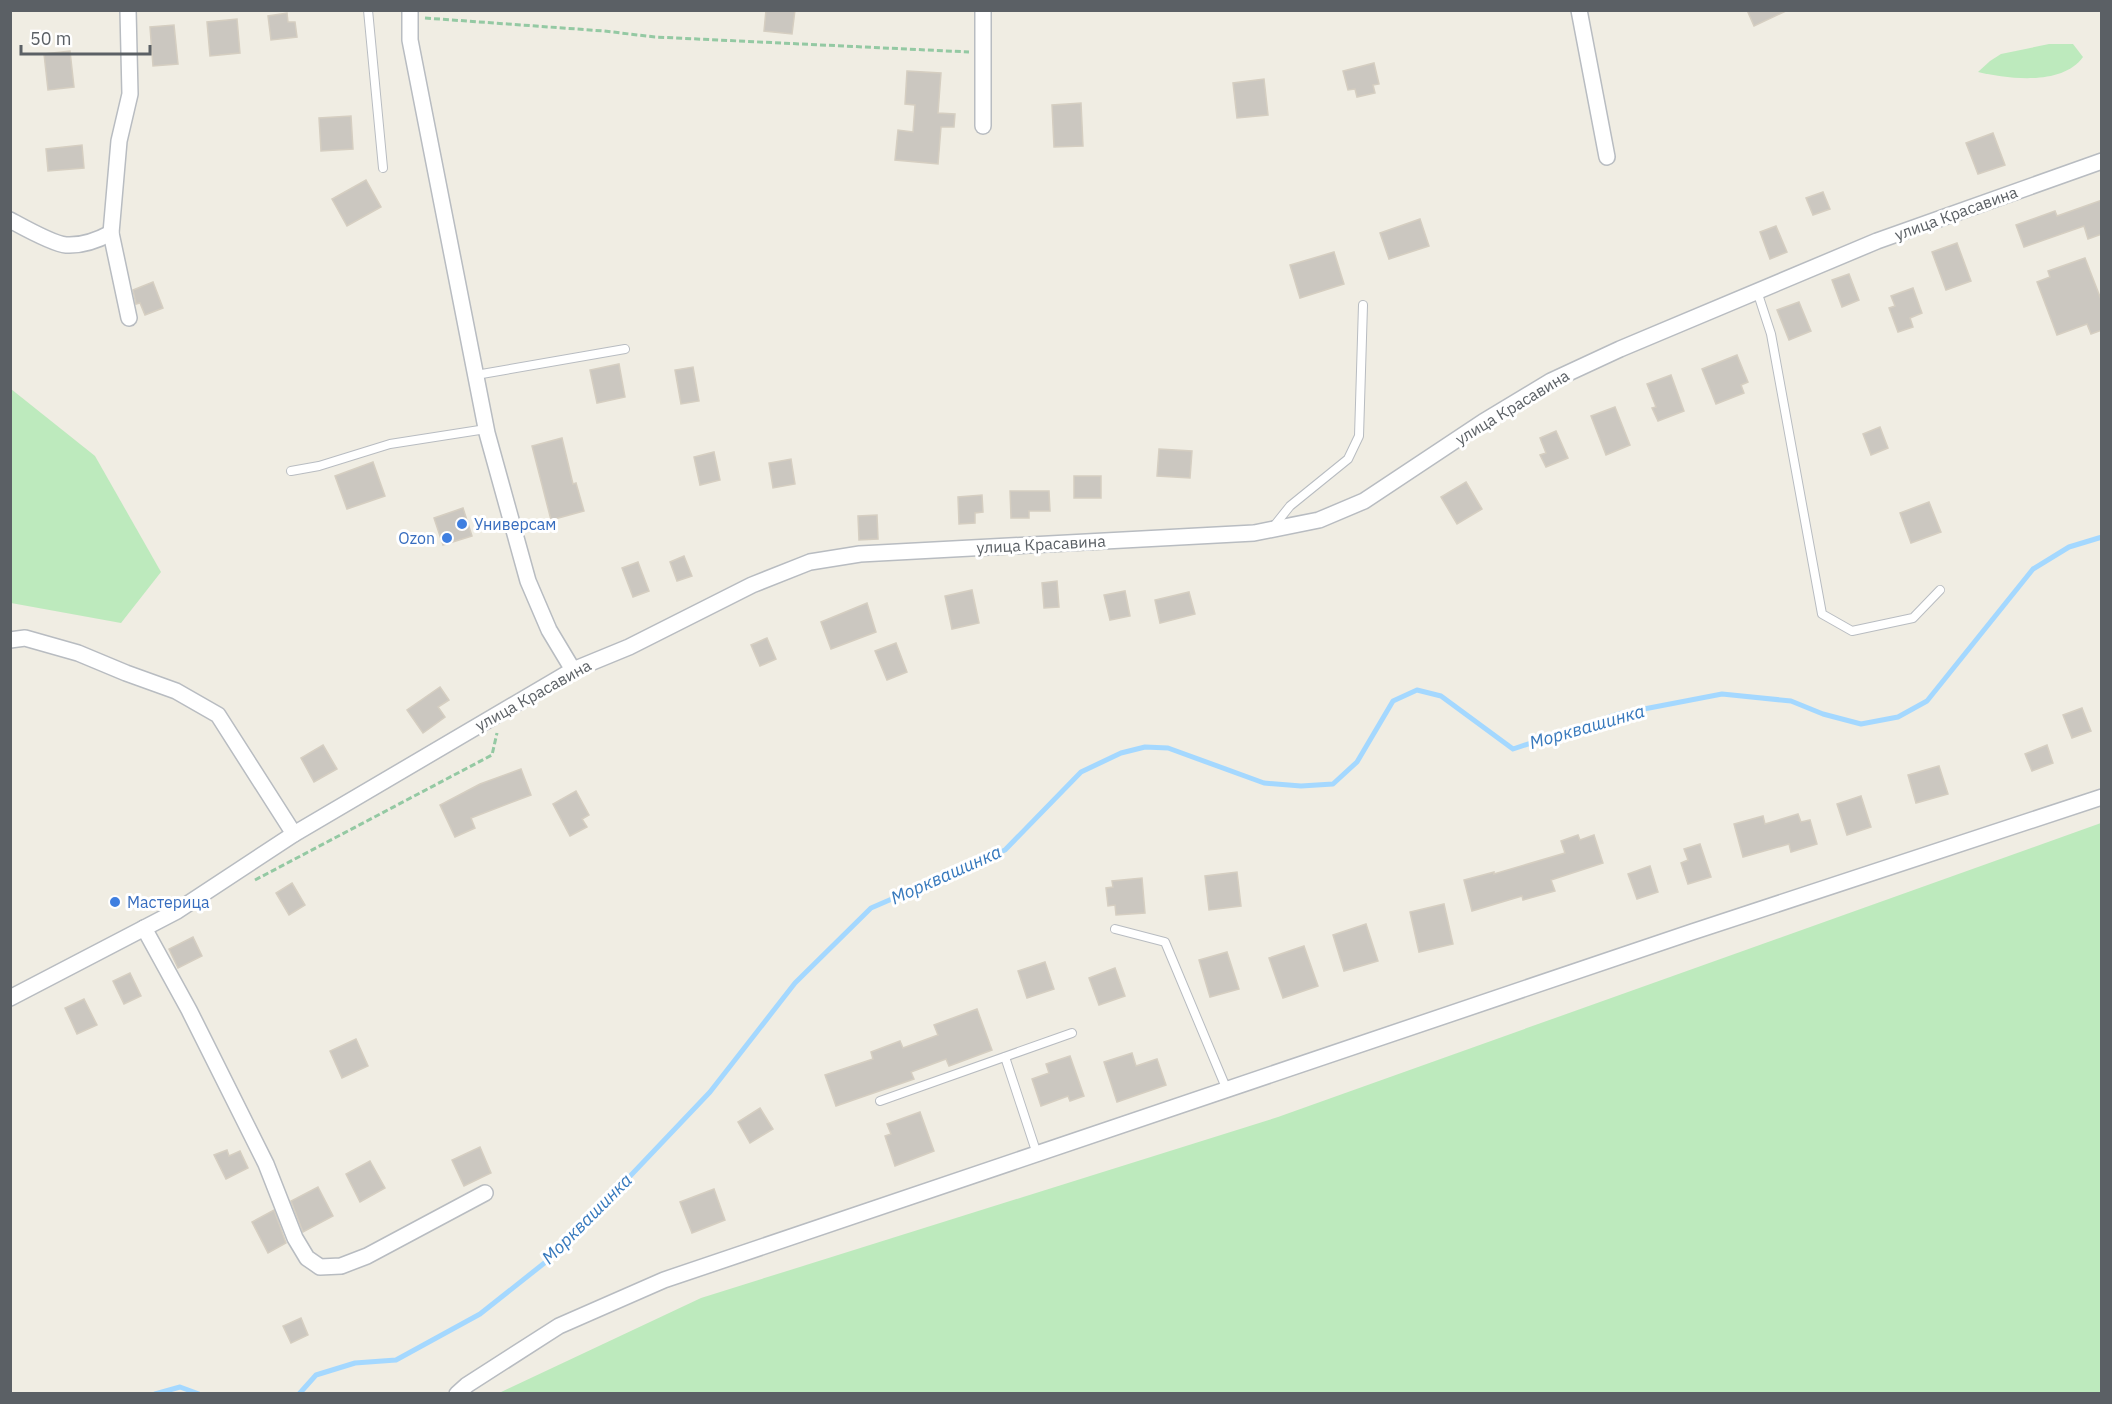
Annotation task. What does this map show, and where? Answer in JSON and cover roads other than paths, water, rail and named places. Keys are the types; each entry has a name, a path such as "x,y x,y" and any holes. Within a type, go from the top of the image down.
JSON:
{"street":[{"path":"128,10 130,94 119,141 111,232 129,318"},
{"path":"983,10 983,126"},
{"path":"1579,10 1606,157"},
{"path":"410,14 410,40 486,429 528,581 549,630 573,670"},
{"name":"улица Красавина","path":"10,998 177,911 294,834 549,683 573,670 629,647 752,585 810,562 860,554 1254,533 1319,520 1364,501 1483,422 1551,381 1620,349 1877,241 2102,161"},
{"path":"10,220 65,245 96,241 111,232"},
{"path":"10,640 25,638 78,653 176,691 218,715 294,834"},
{"path":"457,1394 467,1385 559,1326 664,1280 1692,932 2102,797"},
{"path":"144,928 189,1010 261,1153 295,1238 307,1258 320,1267 341,1266 367,1256 485,1193"}],"lane":[{"path":"368,10 383,168"},
{"path":"1757,291 1771,334 1822,614 1852,631 1913,618 1940,590"},
{"path":"1271,530 1290,506 1348,459 1359,436 1363,305"},
{"path":"476,375 625,349"},
{"path":"291,471 319,466 390,444 486,429"},
{"path":"1115,929 1165,942 1227,1089"},
{"path":"880,1101 1072,1034"},
{"path":"1005,1057 1037,1154"}],"waterway":[{"name":"Морквашинка","path":"299,1394 316,1375 355,1363 396,1360 480,1314 557,1253 710,1092 795,983 871,908 1005,850 1081,772 1121,753 1145,747 1168,748 1264,783 1301,786 1333,784 1357,762 1393,701 1417,690 1441,696 1513,749 1618,714 1722,694 1791,701 1823,714 1861,724 1898,717 1927,701 2033,569 2069,547 2102,537"},
{"name":"Морквашинка","path":"155,1394 180,1387 199,1394"}],"place":[{"name":"Универсам","path":"462,524"},
{"name":"Ozon","path":"447,538"},
{"name":"Мастерица","path":"115,902"}]}
